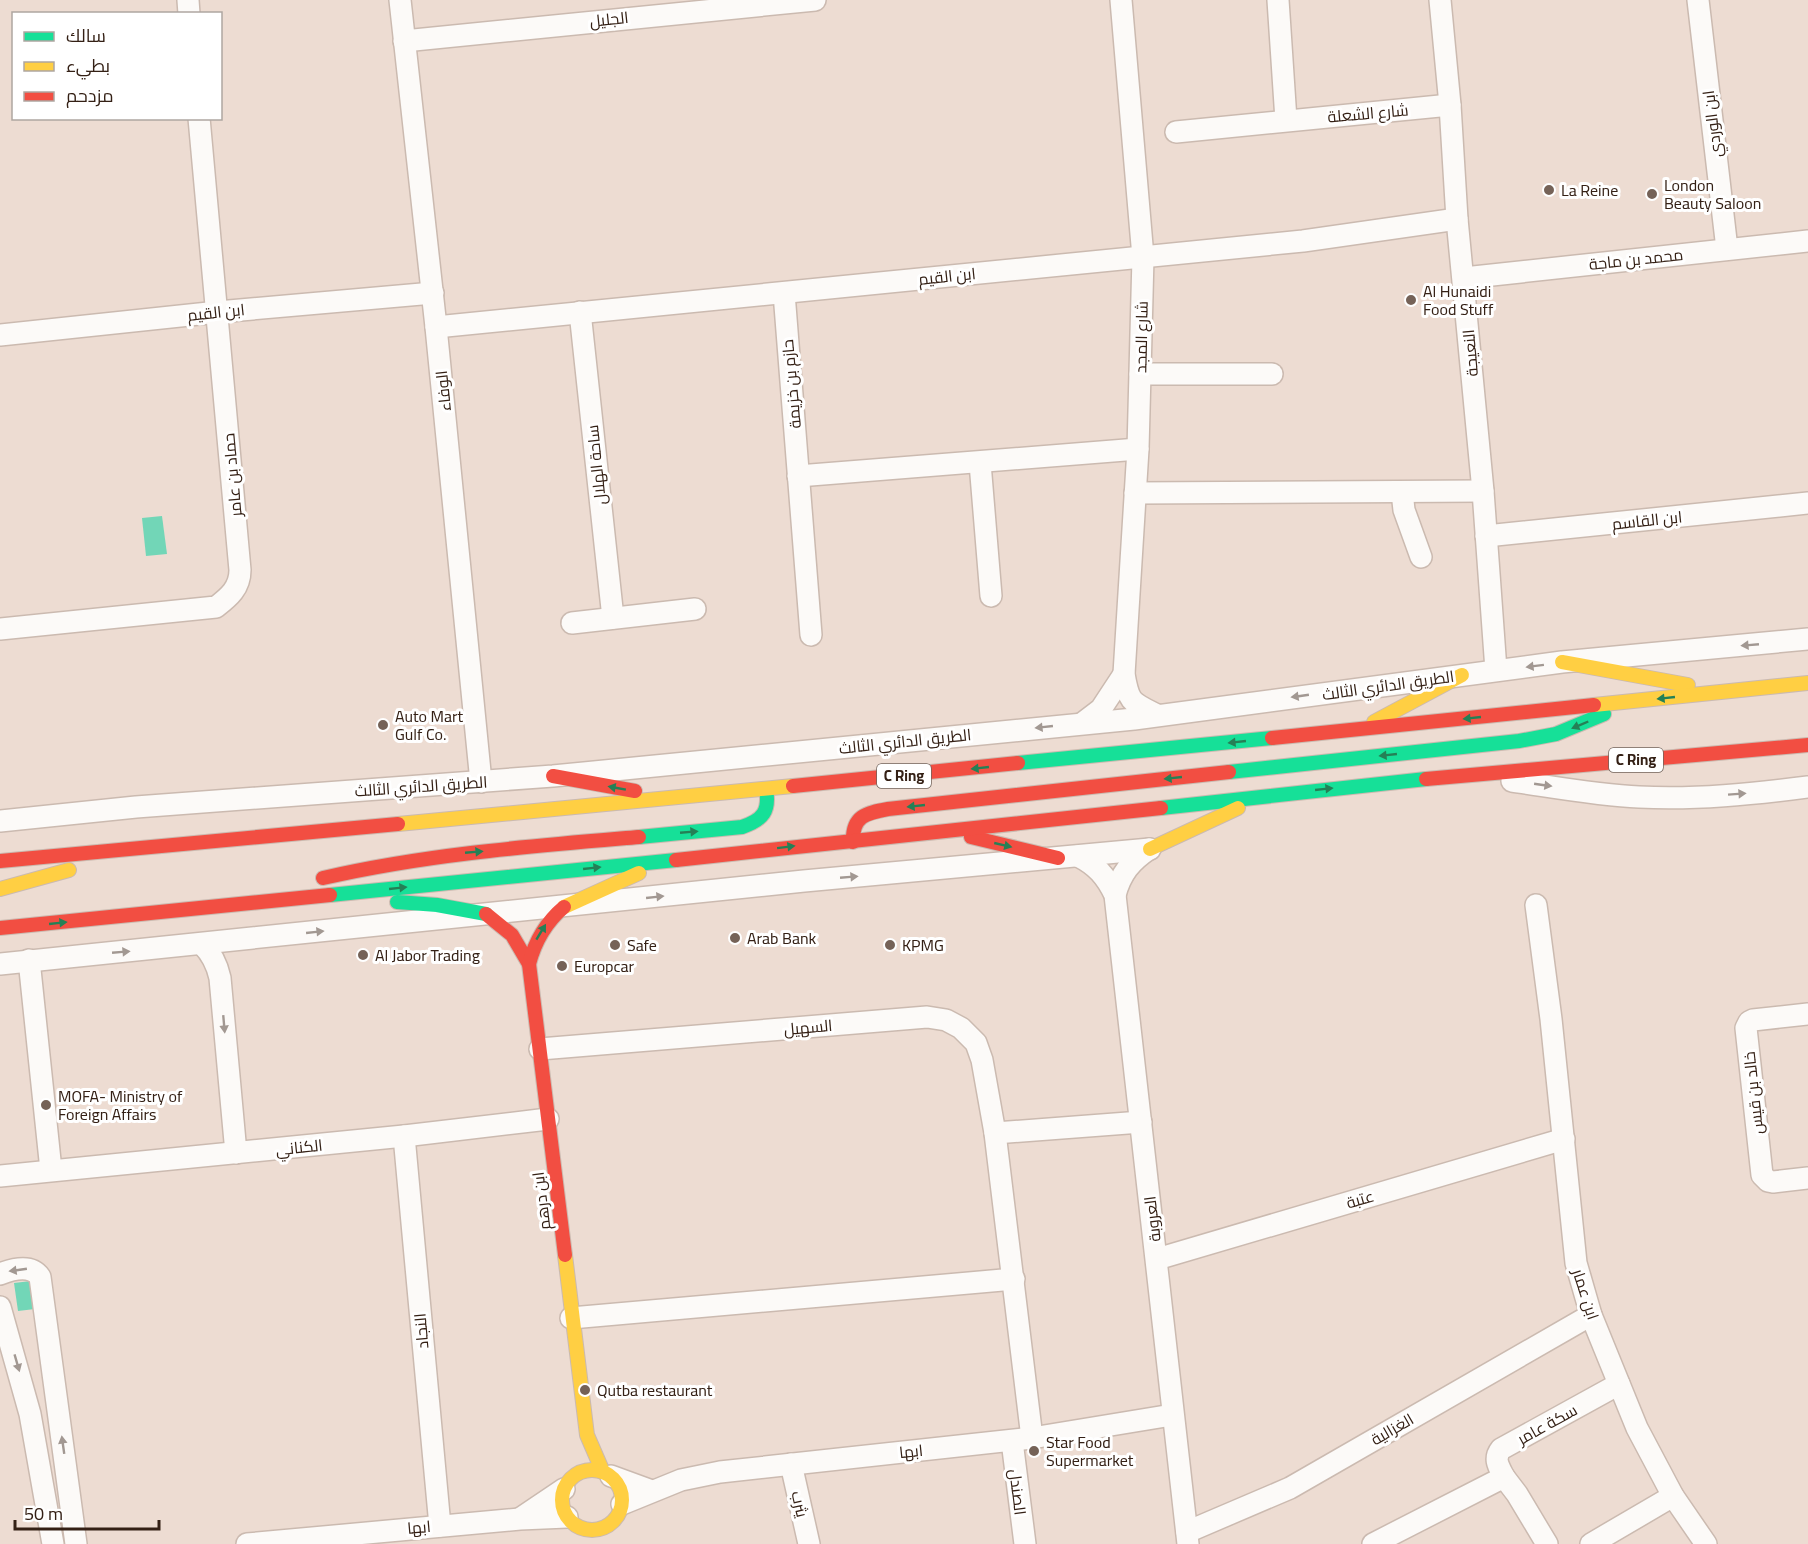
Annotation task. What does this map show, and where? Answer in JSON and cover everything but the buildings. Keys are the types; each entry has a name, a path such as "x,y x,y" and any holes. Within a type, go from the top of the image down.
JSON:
{"main road":[{"path":"1562,662 1726,692"},
{"path":"1359,730 1462,675"},
{"name":"الطريق الدائري الثالث","path":"0,861 675,798 1808,683"},
{"path":"853,842 853,827 857,820 875,811 1519,741 1574,728 1633,701"},
{"name":"C Ring","path":"0,928 853,842 1266,795 1808,745"},
{"path":"554,776 675,798"},
{"path":"314,880 366,868 452,854 742,826 759,820 765,814 768,800 766,789"},
{"path":"1150,849 1266,795"},
{"path":"948,832 1068,857"},
{"path":"0,889 140,848"},
{"path":"564,907 664,861"},
{"path":"233,905 294,885"},
{"path":"327,895 437,905 486,914"},
{"name":"ابن درهم","path":"564,907 551,918 541,932 533,947 529,964 587,1435 607,1474"},
{"name":"ابن درهم","path":"486,914 512,935 529,964"},
{"name":"ابن درهم","path":"570,1482 587,1435"},
{"path":"570,1520 590,1530 600,1529 610,1524 618,1515 622,1504 622,1494 618,1484 607,1474 584,1471 570,1482 562,1498 563,1508 579,1544"},
{"path":"594,1544 600,1529"}],"street":[{"name":"الوفاء","path":"400,0 433,293 481,782"},
{"name":"شارع المجد","path":"1121,0 1143,257 1138,449 1124,674 1127,696 1157,716"},
{"path":"1278,0 1286,120"},
{"name":"النعيجة","path":"1440,0 1450,105 1457,219 1483,491 1496,670"},
{"name":"ابن الوردي","path":"1698,0 1727,249"},
{"name":"الجليل","path":"404,41 804,1"},
{"name":"شارع الشعلة","path":"1176,132 1450,105"},
{"name":"حماد بن عامر","path":"0,629 216,607 229,598 237,586 240,570 199,120"},
{"name":"ابن القيم","path":"436,327 1303,241 1457,219"},
{"name":"محمد بن ماجة","path":"1464,278 1808,241"},
{"name":"ابن القيم","path":"0,335 218,312 433,293"},
{"name":"حازم بن خزيمة","path":"784,293 811,635"},
{"name":"ساحة الهلال","path":"580,312 613,618"},
{"path":"1140,374 1272,374"},
{"path":"798,476 1138,449"},
{"path":"980,463 991,596"},
{"path":"1135,493 1483,491"},
{"path":"1402,492 1404,510 1421,557"},
{"name":"ابن القاسم","path":"1486,536 1808,503"},
{"path":"572,623 695,609"},
{"name":"الطريق الدائري الثالث","path":"0,821 136,807 554,776 1157,716 1562,662 1808,639"},
{"name":"شارع المجد","path":"1084,722 1101,709 1124,674"},
{"path":"1464,775 1637,797 1723,795 1808,787"},
{"path":"0,964 804,881 1150,849"},
{"name":"العروبة","path":"1150,849 1127,866 1119,880 1115,894 1187,1538"},
{"name":"العروبة","path":"1068,857 1090,862 1101,871 1115,894"},
{"name":"ابن عمار","path":"1536,904 1551,1019 1576,1263 1591,1315 1637,1428 1673,1496 1706,1544"},
{"path":"202,944 218,966 220,978 236,1153"},
{"path":"29,960 51,1170"},
{"name":"خالد بن قيس","path":"1808,1014 1753,1020 1746,1028 1762,1175 1768,1181 1773,1182 1808,1178"},
{"name":"السهيل","path":"540,1049 927,1017 946,1020 961,1028 976,1043 982,1060 995,1133 1014,1279 1022,1440"},
{"name":"الكناني","path":"0,1176 404,1136 548,1119"},
{"path":"995,1133 1141,1122"},
{"name":"النجاد","path":"404,1136 440,1526"},
{"name":"عتبة","path":"1157,1259 1564,1139"},
{"path":"0,1274 28,1268 33,1269 40,1277 76,1544"},
{"path":"572,1318 1014,1279"},
{"path":"0,1307 30,1414 53,1544"},
{"name":"الغزالية","path":"1187,1538 1290,1488 1591,1315"},
{"name":"سكة عامر","path":"1547,1544 1504,1477 1497,1462 1498,1453 1501,1449 1619,1384"},
{"name":"ابها","path":"622,1504 681,1480 720,1472 1022,1440 1172,1415"},
{"name":"الصندل","path":"1022,1440 1025,1544"},
{"name":"يثرب","path":"791,1464 809,1544"},
{"path":"607,1474 652,1491"},
{"path":"1373,1544 1504,1477"},
{"name":"ابها","path":"520,1519 570,1482"},
{"path":"45,1495 69,1491"},
{"path":"1591,1544 1673,1496"},
{"name":"ابها","path":"247,1544 520,1519 570,1520"}],"shaded area":[{"path":"162,516 167,554 146,556 142,518"},
{"path":"31,1281 35,1309 18,1311 14,1283"}],"traffic: fast":[{"path":"1229,772 1519,741 1556,734 1604,714"},
{"path":"1018,763 1272,738"},
{"path":"1161,808 1426,779"},
{"path":"639,837 742,827 760,818 763,814 767,803 766,789"},
{"path":"330,895 676,860"},
{"path":"397,902 437,905 486,914"}],"traffic: slow":[{"path":"1562,662 1688,685"},
{"path":"1374,722 1462,675"},
{"path":"1594,705 1808,683"},
{"path":"398,824 793,786"},
{"path":"1150,849 1238,808"},
{"path":"0,889 69,870"},
{"path":"564,907 639,873"},
{"path":"565,1255 587,1435 603,1472"},
{"path":"592,1470 609,1475 617,1483 622,1500 617,1517 609,1525 592,1530 575,1525 567,1517 562,1500 567,1483 575,1475 592,1470"}],"traffic: jam":[{"path":"1272,738 1594,705"},
{"path":"1426,779 1808,745"},
{"path":"793,786 1018,763"},
{"path":"853,842 855,826 862,817 888,809 1229,772"},
{"path":"553,776 635,791"},
{"path":"676,860 1161,808"},
{"path":"0,861 398,824"},
{"path":"323,878 441,857 639,837"},
{"path":"971,837 1058,858"},
{"path":"0,928 330,895"},
{"path":"529,964 542,933 551,919 564,907"},
{"path":"486,914 512,935 529,964 565,1255"}],"place":[{"name":"La Reine","path":"1549,190"},
{"name":"London Beauty Saloon","path":"1652,194"},
{"name":"Al Hunaidi Food Stuff","path":"1411,300"},
{"name":"Auto Mart Gulf Co.","path":"383,725"},
{"name":"Arab Bank","path":"735,938"},
{"name":"Safe","path":"615,945"},
{"name":"KPMG","path":"890,945"},
{"name":"Al Jabor Trading","path":"363,955"},
{"name":"Europcar","path":"562,966"},
{"name":"MOFA- Ministry of Foreign Affairs","path":"46,1105"},
{"name":"Qutba restaurant","path":"585,1390"},
{"name":"Star Food Supermarket","path":"1034,1451"}]}
